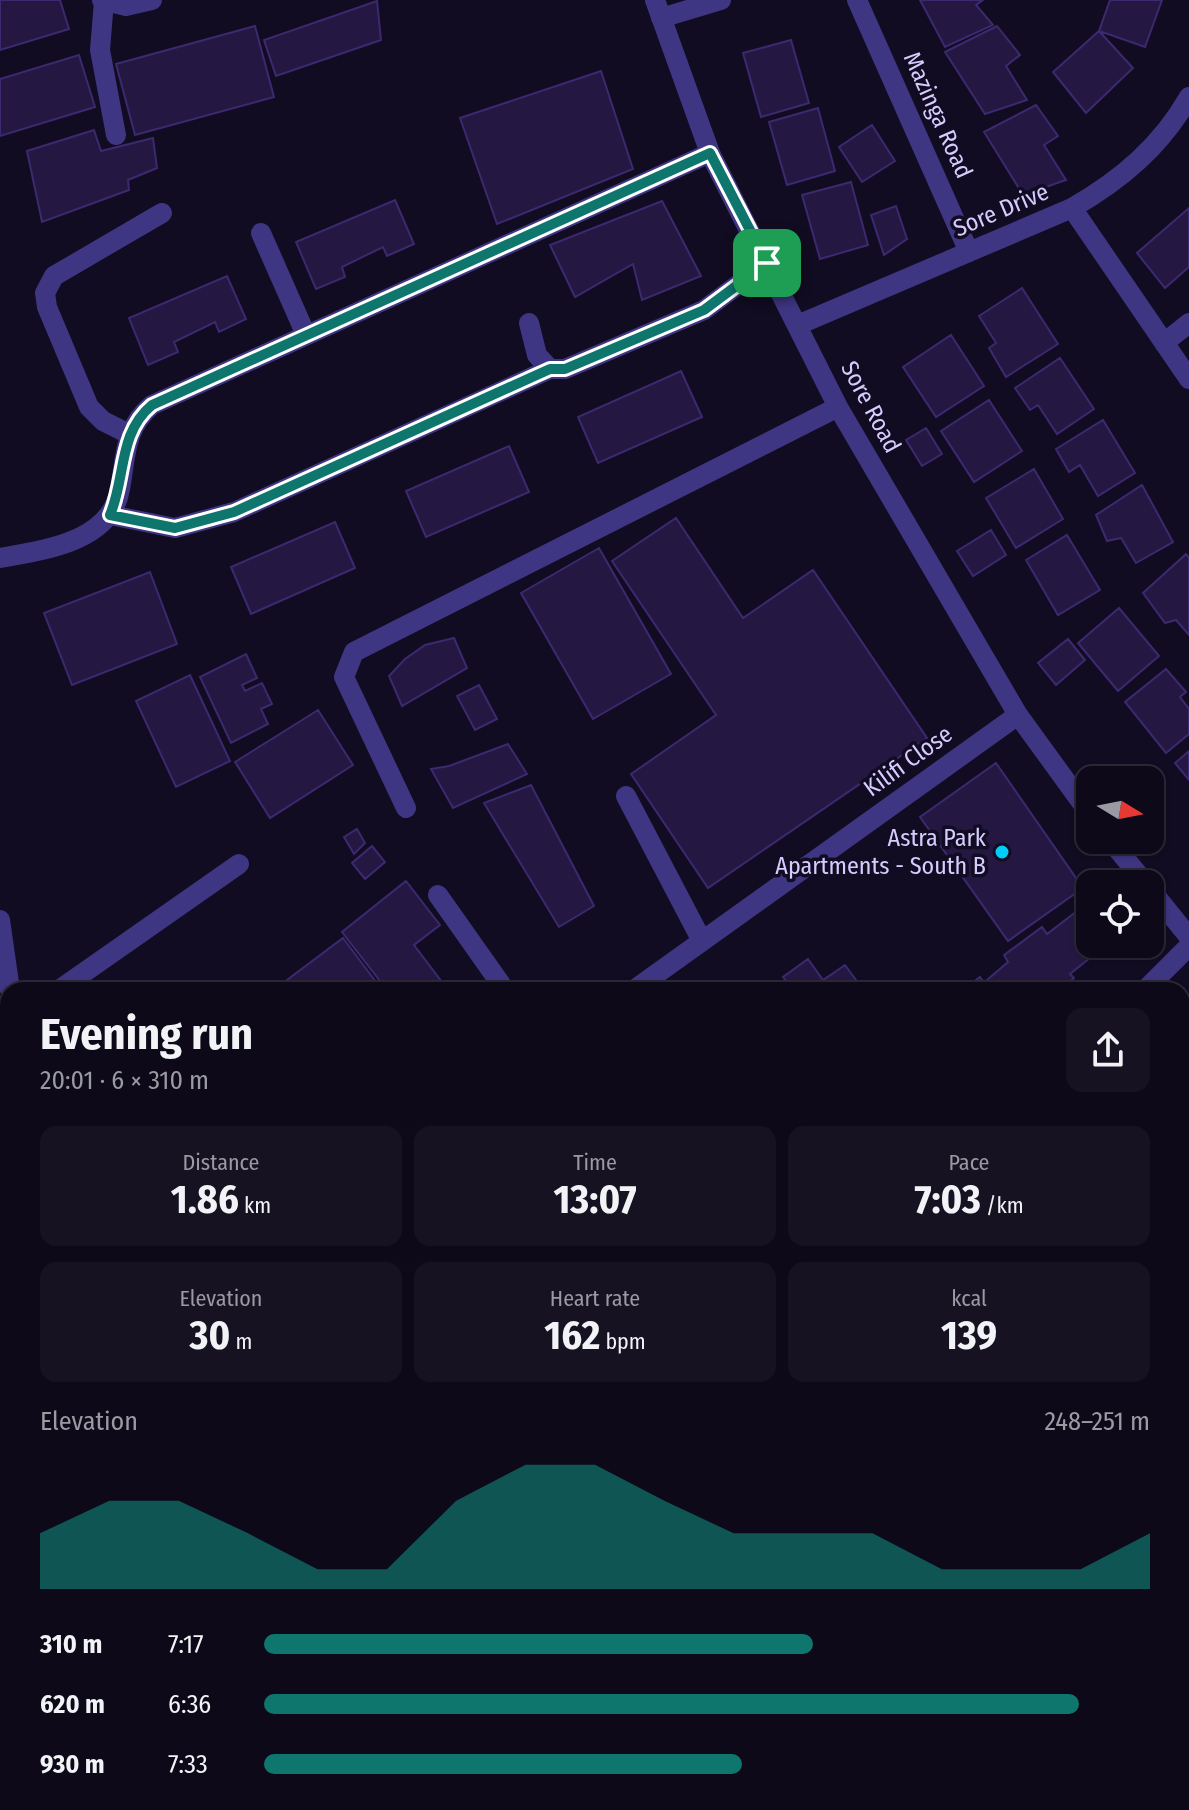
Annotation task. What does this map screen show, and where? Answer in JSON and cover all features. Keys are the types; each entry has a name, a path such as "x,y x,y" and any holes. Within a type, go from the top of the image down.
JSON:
{"street":[{"path":"116,135 100,50 103,1 126,6 152,0"},
{"path":"658,9 721,0"},
{"name":"Mazinga Road","path":"857,0 969,252"},
{"name":"Sore Road","path":"658,9 710,153 800,324 838,407 1018,715 1076,795"},
{"name":"Sore Drive","path":"800,324 1072,208 1107,188 1136,165 1176,120 1189,97"},
{"path":"0,558 67,542 91,532 110,515 120,492 129,434 140,415 152,405 710,153"},
{"path":"1072,208 1189,379"},
{"path":"129,434 103,421 89,407 47,307 45,293 54,276 162,213"},
{"path":"261,233 306,335"},
{"path":"110,515 175,528 234,512 550,369 565,369 704,310 767,263"},
{"path":"529,323 537,355 550,369"},
{"path":"1164,343 1189,323"},
{"path":"406,808 344,677 354,652 838,407"},
{"name":"Kilifi Close","path":"645,982 1018,715"},
{"path":"626,796 702,941"},
{"path":"1121,854 1135,870"},
{"path":"70,982 239,864"},
{"path":"438,895 499,982"},
{"path":"1164,906 1189,937"},
{"path":"0,920 9,982"},
{"path":"1153,982 1189,946"}],"building":[{"path":"0,0 60,0 69,29 0,50"},
{"path":"920,0 983,0 976,5 993,25 945,47"},
{"path":"1110,0 1162,0 1145,47 1099,31"},
{"path":"377,1 381,40 276,76 264,40"},
{"path":"255,26 274,97 135,135 116,64"},
{"path":"997,26 1020,55 1006,66 1027,100 985,114 945,52"},
{"path":"1099,31 1133,68 1086,113 1053,72"},
{"path":"791,40 809,103 761,117 743,53"},
{"path":"79,55 95,107 0,136 0,79"},
{"path":"601,71 633,169 497,224 460,118"},
{"path":"1036,105 1058,136 1044,145 1066,180 1023,195 984,132"},
{"path":"818,108 835,171 787,185 769,122"},
{"path":"872,125 895,161 862,182 839,147"},
{"path":"94,130 101,151 153,138 157,168 128,180 129,190 42,222 27,151"},
{"path":"851,182 868,245 820,259 802,195"},
{"path":"395,200 414,244 387,256 383,247 342,267 345,277 316,289 296,242"},
{"path":"662,201 701,276 642,300 633,264 575,297 550,245"},
{"path":"896,206 907,239 884,255 871,215"},
{"path":"1189,208 1189,267 1165,288 1137,253"},
{"path":"227,276 246,319 219,332 215,322 174,342 178,352 148,365 129,318"},
{"path":"1022,288 1058,344 1006,377 989,348 996,343 979,316"},
{"path":"951,335 984,386 936,417 903,367"},
{"path":"1060,358 1094,409 1057,434 1038,405 1030,410 1015,388"},
{"path":"681,371 702,417 598,463 578,417"},
{"path":"989,400 1022,451 974,482 941,431"},
{"path":"1103,420 1135,473 1098,496 1080,465 1069,472 1056,449"},
{"path":"926,428 942,454 922,466 906,440"},
{"path":"509,446 529,492 426,537 406,491"},
{"path":"1034,469 1063,519 1016,548 986,498"},
{"path":"1142,485 1173,542 1136,563 1121,538 1107,541 1096,515"},
{"path":"676,518 743,618 813,570 927,738 708,888 631,774 716,715 612,561"},
{"path":"335,522 355,568 251,614 231,567"},
{"path":"991,530 1006,555 973,576 957,551"},
{"path":"1067,535 1100,590 1058,615 1026,560"},
{"path":"599,548 671,674 593,719 521,593"},
{"path":"1186,554 1189,558 1189,635 1176,620 1165,623 1143,593"},
{"path":"150,572 177,644 72,685 44,613"},
{"path":"1119,608 1159,656 1118,691 1078,643"},
{"path":"454,638 467,668 402,706 389,676 405,659 425,645"},
{"path":"1068,639 1085,660 1056,685 1038,663"},
{"path":"246,654 257,678 242,685 245,691 262,683 272,704 261,709 268,724 231,743 200,677"},
{"path":"1166,669 1186,692 1180,697 1189,709 1189,734 1166,753 1125,702"},
{"path":"190,675 230,761 176,787 136,701"},
{"path":"479,685 497,719 475,730 457,696"},
{"path":"318,710 353,765 270,818 235,762"},
{"path":"508,744 527,774 453,808 431,769 449,766"},
{"path":"1189,751 1189,780 1175,763"},
{"name":"Astra Park Apartments - South B","path":"996,763 1076,878 1076,893 1008,941 920,817"},
{"path":"531,785 594,906 559,927 484,803"},
{"path":"357,829 365,843 354,854 344,837"},
{"path":"372,846 385,862 365,879 352,863"},
{"path":"406,881 440,925 414,945 442,982 381,982 342,932"},
{"path":"1076,912 1076,958 1090,958 1070,974 1074,978 1069,982 988,982 1008,962 1004,955 1042,927 1047,934"},
{"path":"343,938 376,982 288,982 287,980"},
{"path":"808,959 823,980 845,965 858,982 787,982 783,977"}],"place":[{"name":"Astra Park Apartments - South B","path":"1002,852"}],"route":[{"path":"710,153 767,263 704,310 565,369 550,369 234,512 175,528 110,515 120,492 129,434 140,415 152,405 710,153"}]}
